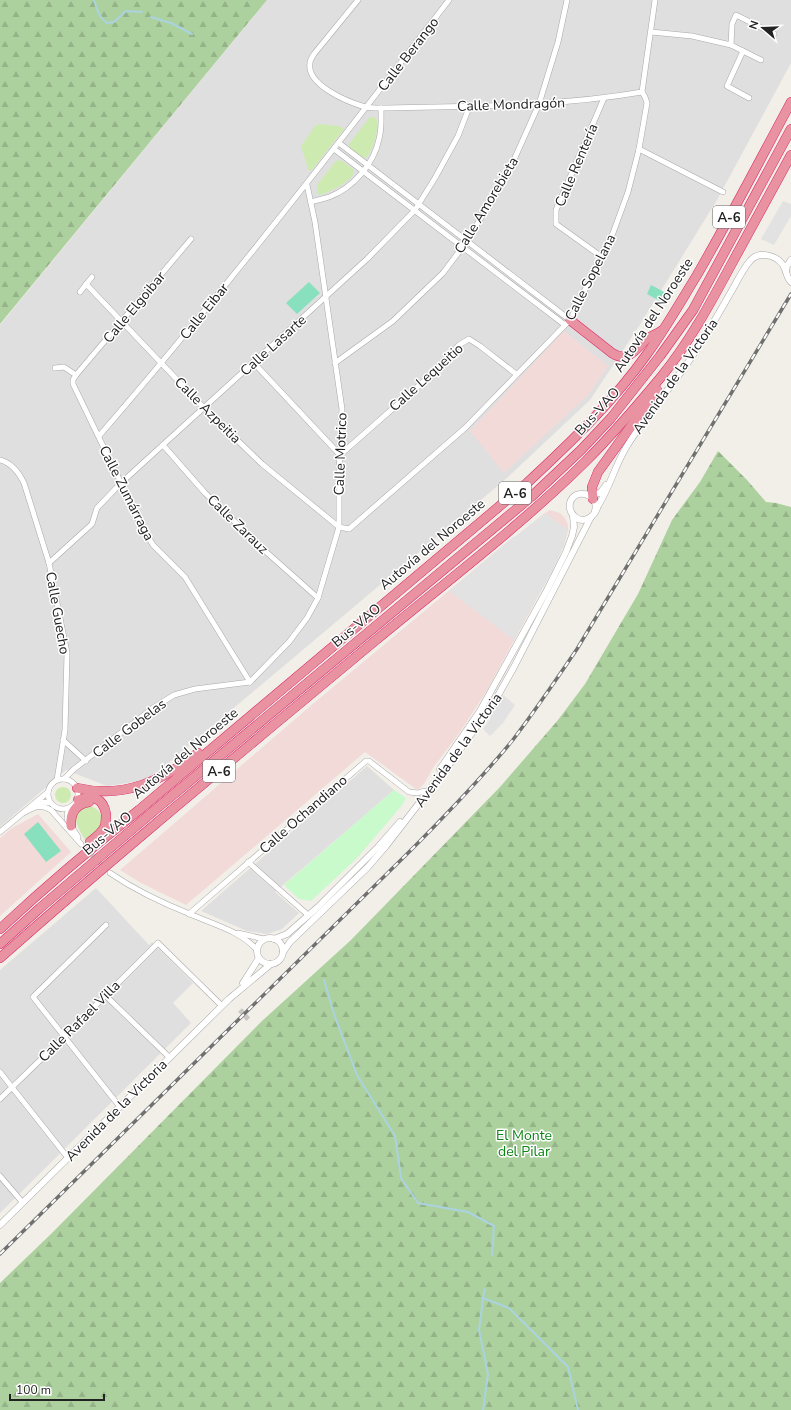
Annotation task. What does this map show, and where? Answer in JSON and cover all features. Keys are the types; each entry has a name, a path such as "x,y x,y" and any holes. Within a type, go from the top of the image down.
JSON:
{"highway":[{"name":"Autovía del Noroeste","path":"0,929 81,856 139,810 538,473 616,394 648,353 707,257 791,102"},
{"name":"Bus-VAO","path":"0,944 40,908 162,805 531,497 580,450 611,418 634,391 693,310 791,129"},
{"name":"A-6","path":"0,958 164,817 548,496 587,460 662,375 681,349 712,299 791,155"},
{"path":"568,322 612,353 623,357 635,351 646,340 662,331"},
{"path":"592,496 593,481 598,472 657,390 662,375"},
{"path":"75,785 85,790 105,791 132,788 156,780 175,770 198,752 210,750"},
{"path":"78,800 86,797 99,800 105,808 106,813 104,827 81,856"},
{"path":"71,830 72,813 77,806 83,803 95,803 99,805 106,813"}],"street":[{"name":"Calle Mondragón","path":"358,0 314,54 310,63 311,74 318,84 345,99 366,107 381,108 539,104 604,98 642,92"},
{"name":"Calle Berango","path":"334,149 449,0"},
{"name":"Calle Amorebieta","path":"335,363 393,321 443,273 467,241 508,173 539,104 558,42 567,0"},
{"name":"Calle Sopelana","path":"339,527 349,529 465,428 568,322 602,257 613,233 628,192 639,149 647,103 642,92 655,0"},
{"path":"731,45 732,24 736,15 774,34"},
{"path":"650,32 692,36 731,45 761,60"},
{"path":"743,51 727,86 749,98"},
{"name":"Calle Rentería","path":"602,257 556,224 556,210 604,98"},
{"name":"Calle Lasarte","path":"49,563 92,524 97,508 121,483 367,259 414,210 435,178 458,136 470,106"},
{"path":"311,202 329,197 343,190 354,182 368,165 374,154 379,139 382,124 381,108"},
{"path":"339,143 467,241 568,322"},
{"path":"334,149 462,247 568,322"},
{"name":"Calle Eibar","path":"99,436 162,363 307,185 334,149"},
{"path":"639,149 723,192"},
{"name":"Calle Motrico","path":"250,682 289,642 307,618 318,598 339,527 338,473 342,409 316,222 307,185"},
{"name":"Calle Elgoibar","path":"76,375 191,239"},
{"name":"Avenida de la Victoria","path":"592,496 600,493 609,480 627,445 696,352 750,261 756,255 764,254 780,262"},
{"path":"791,260 780,262 791,282"},
{"path":"786,274 787,266 791,260"},
{"path":"80,292 92,277"},
{"name":"Calle Azpeitia","path":"86,284 204,408 262,464 339,527"},
{"name":"Calle Lequeitio","path":"340,455 431,375 459,345 469,339 516,374"},
{"path":"253,362 340,455"},
{"path":"55,368 64,367 76,375"},
{"name":"Calle Zumárraga","path":"76,375 73,384 137,518 153,545 185,577 250,682"},
{"name":"Calle Zarauz","path":"163,445 206,493 264,550 318,598"},
{"name":"Calle Guecho","path":"0,460 12,466 20,474 24,483 49,563 67,653 65,730 57,780"},
{"name":"Avenida de la Victoria","path":"595,511 604,497 609,480"},
{"path":"586,494 592,496 596,504 595,511 591,517 584,520 576,518 573,516 570,508 572,500 578,495 586,494"},
{"name":"Avenida de la Victoria","path":"274,939 287,934 378,847 402,821 424,791 480,711 546,592 566,552 572,536 574,527 573,516"},
{"name":"Avenida de la Victoria","path":"282,952 290,942 367,868 386,846 454,758 496,699 591,517"},
{"name":"Calle Gobelas","path":"64,779 153,708 174,695 195,688 250,682"},
{"path":"63,740 86,761"},
{"name":"Calle Ochandiano","path":"189,914 366,761 369,761 409,792 418,793 424,791"},
{"name":"Calle Gobelas","path":"75,785 74,774 81,764"},
{"path":"56,808 60,810 68,809 76,804 78,800 78,792 75,785 64,779 57,780 50,787 48,799 71,830"},
{"path":"0,832 48,792"},
{"path":"32,806 42,802 50,803"},
{"path":"23,813 38,806 45,807 51,810 71,830"},
{"path":"68,809 67,817 71,830"},
{"path":"248,862 308,915"},
{"path":"110,873 140,892 231,931 251,942 257,950 259,958 264,962 271,964 280,959 282,952 281,944 274,939 264,939 231,931"},
{"path":"106,925 33,997 120,1107"},
{"path":"257,950 259,944 264,939"},
{"name":"Calle Rafael Villa","path":"0,1099 158,943 222,1006"},
{"name":"Avenida de la Victoria","path":"0,1225 222,1006 245,981 259,958"},
{"name":"Avenida de la Victoria","path":"233,994 271,964"},
{"path":"105,995 169,1058"},
{"path":"0,1072 68,1158"},
{"path":"0,1176 23,1203"}],"shaded area":[{"path":"267,0 791,0 791,63 717,200 641,323 590,400 507,478 153,776 134,782 107,786 66,770 0,827 0,325"},
{"path":"783,201 791,204 791,216 774,245 761,239"},
{"path":"564,331 608,366 588,395 504,473 470,431"},
{"path":"550,510 560,513 565,518 568,525 564,545 553,569 486,692 460,732 419,789 416,789 365,752 186,905 141,883 120,870 308,708 512,538"},
{"path":"545,513 568,530 564,545 553,569 514,640 449,591 512,538"},
{"path":"503,695 515,705 503,723 490,736 483,729 491,718 489,715"},
{"path":"367,766 394,790 275,892 299,913 282,929 267,934 247,931 201,911"},
{"path":"38,814 71,852 0,916 0,838 12,828"},
{"path":"96,888 149,945 152,942 193,983 173,1003 191,1023 0,1213 0,970"}],"green space":[{"path":"0,0 267,0 0,324"},
{"path":"370,117 376,118 377,122 374,144 367,157 362,158 350,149 349,144"},
{"path":"319,124 339,126 344,129 311,171 308,169 301,146 315,126"},
{"path":"339,160 353,169 353,175 338,187 320,195 317,193 317,185 335,162"},
{"path":"309,282 320,293 297,314 286,303"},
{"path":"651,285 668,294 663,303 647,294"},
{"name":"El Monte del Pilar","path":"718,451 747,480 766,502 791,507 791,1410 0,1410 0,1283 52,1233 262,1021 351,940 500,787 558,720 585,684 638,594 672,520 700,482"},
{"path":"63,787 70,792 71,795 66,802 63,803 56,798 55,795 60,788"},
{"path":"394,790 406,798 403,804 357,858 311,901 299,899 284,885"},
{"path":"89,806 97,809 101,815 102,822 98,830 85,840 77,825 76,816 78,812"},
{"path":"38,822 61,851 46,862 24,834"}],"waterway":[{"path":"94,0 100,16 107,23 114,22 126,11 142,12"},
{"path":"151,17 171,23 192,34"},
{"path":"324,980 334,1014 357,1075 395,1136 401,1178 418,1203 468,1212 494,1226 492,1255"},
{"path":"485,1289 483,1298 509,1308 568,1367 578,1410"},
{"path":"483,1299 479,1330 488,1374 483,1410"}],"tunnel":[{"path":"81,844 105,868"},
{"path":"240,1010 249,1020"}],"railway":[{"path":"0,1254 408,853 462,798 512,741 577,649 791,294"}]}
